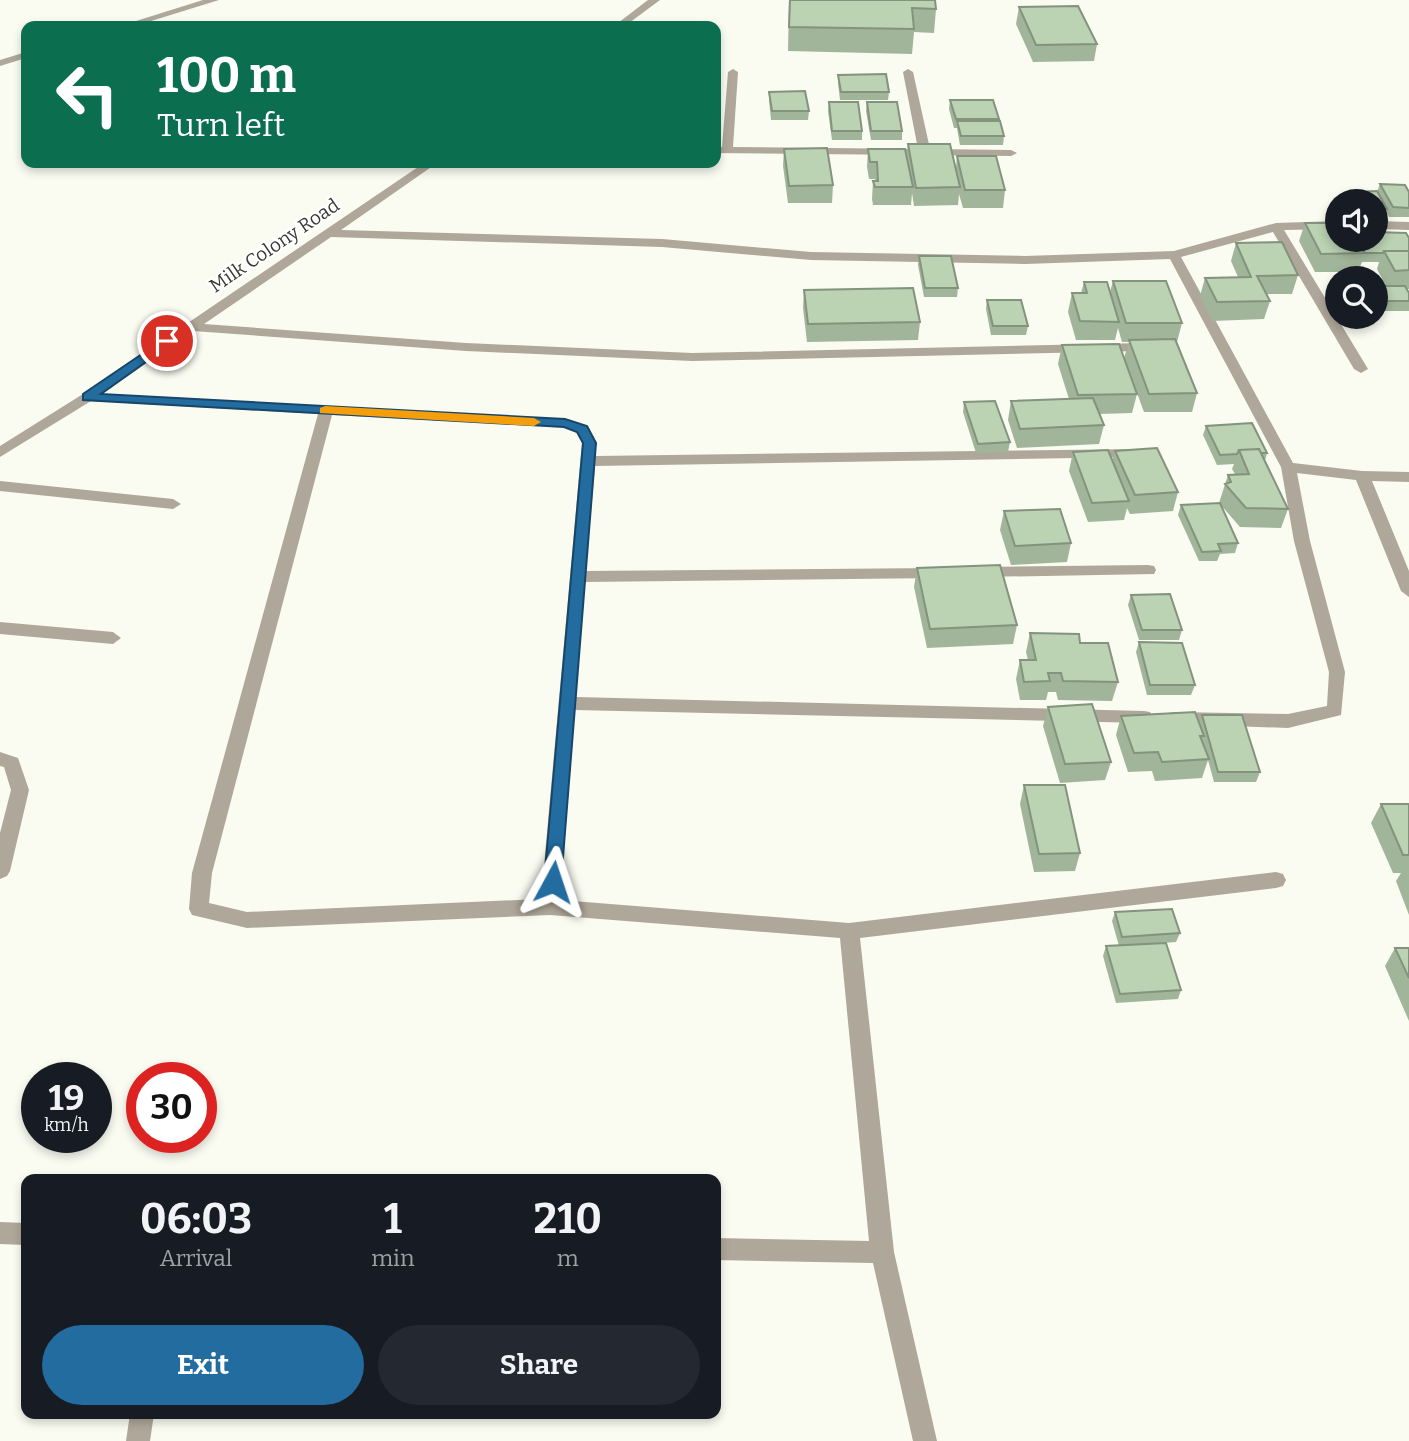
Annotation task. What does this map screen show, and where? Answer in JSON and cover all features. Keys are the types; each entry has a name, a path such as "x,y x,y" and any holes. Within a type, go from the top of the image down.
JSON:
{"street":[{"path":"142,21 214,0"},
{"path":"626,21 655,0"},
{"path":"0,63 21,57"},
{"path":"733,72 721,150 1011,153"},
{"path":"908,72 925,153"},
{"name":"Milk Colony Road","path":"0,453 88,397 424,168"},
{"path":"1388,225 1409,226"},
{"path":"326,233 662,243 811,256 1025,260 1174,255 1276,228 1325,226"},
{"path":"1276,228 1361,369"},
{"path":"568,704 1288,721 1335,709 1337,672 1302,541 1287,467 1174,255"},
{"path":"187,327 466,347 692,356 1142,347"},
{"path":"88,397 565,423 583,429 589,443 588,461 550,907"},
{"path":"326,411 202,873 200,909 247,920 550,907 849,930 1276,880"},
{"path":"588,461 1144,452"},
{"path":"1287,467 1362,476 1409,477"},
{"path":"1362,476 1409,591"},
{"path":"0,486 173,504"},
{"path":"578,577 1148,570"},
{"path":"0,628 113,638"},
{"path":"0,760 12,763 20,790 0,871"},
{"path":"849,930 883,1252 925,1441"},
{"path":"0,1233 21,1234"},
{"path":"721,1249 883,1252"},
{"path":"138,1441 141,1419"}],"building":[{"path":"790,0 935,0 936,9 912,8 914,29 789,27"},
{"path":"1078,6 1097,44 1036,45 1019,7"},
{"path":"886,74 889,92 841,92 838,75"},
{"path":"805,91 809,111 772,111 769,92"},
{"path":"950,100 993,100 999,119 956,119"},
{"path":"829,102 858,102 862,131 832,131"},
{"path":"867,102 897,102 902,131 871,131"},
{"path":"957,121 1000,121 1004,136 961,136"},
{"path":"908,144 950,144 960,187 916,188"},
{"path":"827,148 833,185 789,186 784,149"},
{"path":"868,149 905,149 913,187 875,187 873,181 878,181 877,162 870,162"},
{"path":"957,156 996,156 1005,190 965,190"},
{"path":"1380,184 1405,185 1409,192 1409,208 1393,207 1388,198 1388,189 1383,189"},
{"path":"1305,223 1325,223 1325,252 1365,253 1321,254"},
{"path":"1388,232 1406,233 1409,238 1409,251 1388,251"},
{"path":"1282,242 1298,275 1257,276 1270,301 1217,302 1205,278 1251,277 1236,243"},
{"path":"1409,251 1409,270 1395,271 1385,252"},
{"path":"919,256 951,256 958,288 925,288"},
{"path":"1113,281 1166,281 1182,323 1126,323"},
{"path":"1084,282 1107,282 1119,322 1080,321 1072,293 1087,293"},
{"path":"1388,286 1405,286 1409,301 1388,301"},
{"path":"913,288 920,322 808,324 804,290"},
{"path":"987,300 1021,300 1028,326 993,326"},
{"path":"1175,339 1197,393 1149,394 1129,340"},
{"path":"1119,344 1137,394 1078,395 1062,345"},
{"path":"1093,398 1104,425 1020,429 1011,401"},
{"path":"995,401 1010,442 978,444 964,402"},
{"path":"1252,423 1267,453 1261,453 1259,449 1220,455 1206,426"},
{"path":"1157,448 1178,492 1135,495 1115,451"},
{"path":"1259,449 1288,509 1246,508 1225,484 1231,482 1228,475 1249,474 1239,450"},
{"path":"1108,450 1129,501 1092,503 1073,452"},
{"path":"1220,503 1238,543 1218,544 1221,551 1202,552 1181,505"},
{"path":"1060,509 1071,543 1015,546 1004,511"},
{"path":"1000,565 1017,625 930,629 917,568"},
{"path":"1170,594 1182,630 1142,630 1131,595"},
{"path":"1030,633 1079,634 1080,643 1108,643 1118,682 1063,681 1061,673 1048,673 1050,681 1024,682 1020,660 1036,660"},
{"path":"1139,642 1182,643 1195,685 1150,685"},
{"path":"1092,704 1111,762 1065,764 1048,707"},
{"path":"1195,712 1209,759 1162,762 1158,752 1134,753 1121,716"},
{"path":"1202,715 1242,715 1260,772 1218,772"},
{"path":"1024,785 1065,785 1080,853 1039,854"},
{"path":"1381,804 1409,804 1409,855 1403,855"},
{"path":"1172,909 1180,933 1122,937 1115,912"},
{"path":"1166,943 1181,990 1120,994 1106,946"},
{"path":"1395,948 1409,948 1409,978"}],"slow traffic":[{"path":"325,410 534,422"}],"route":[{"path":"167,341 88,397 565,423 583,429 589,443 553,882"}]}
